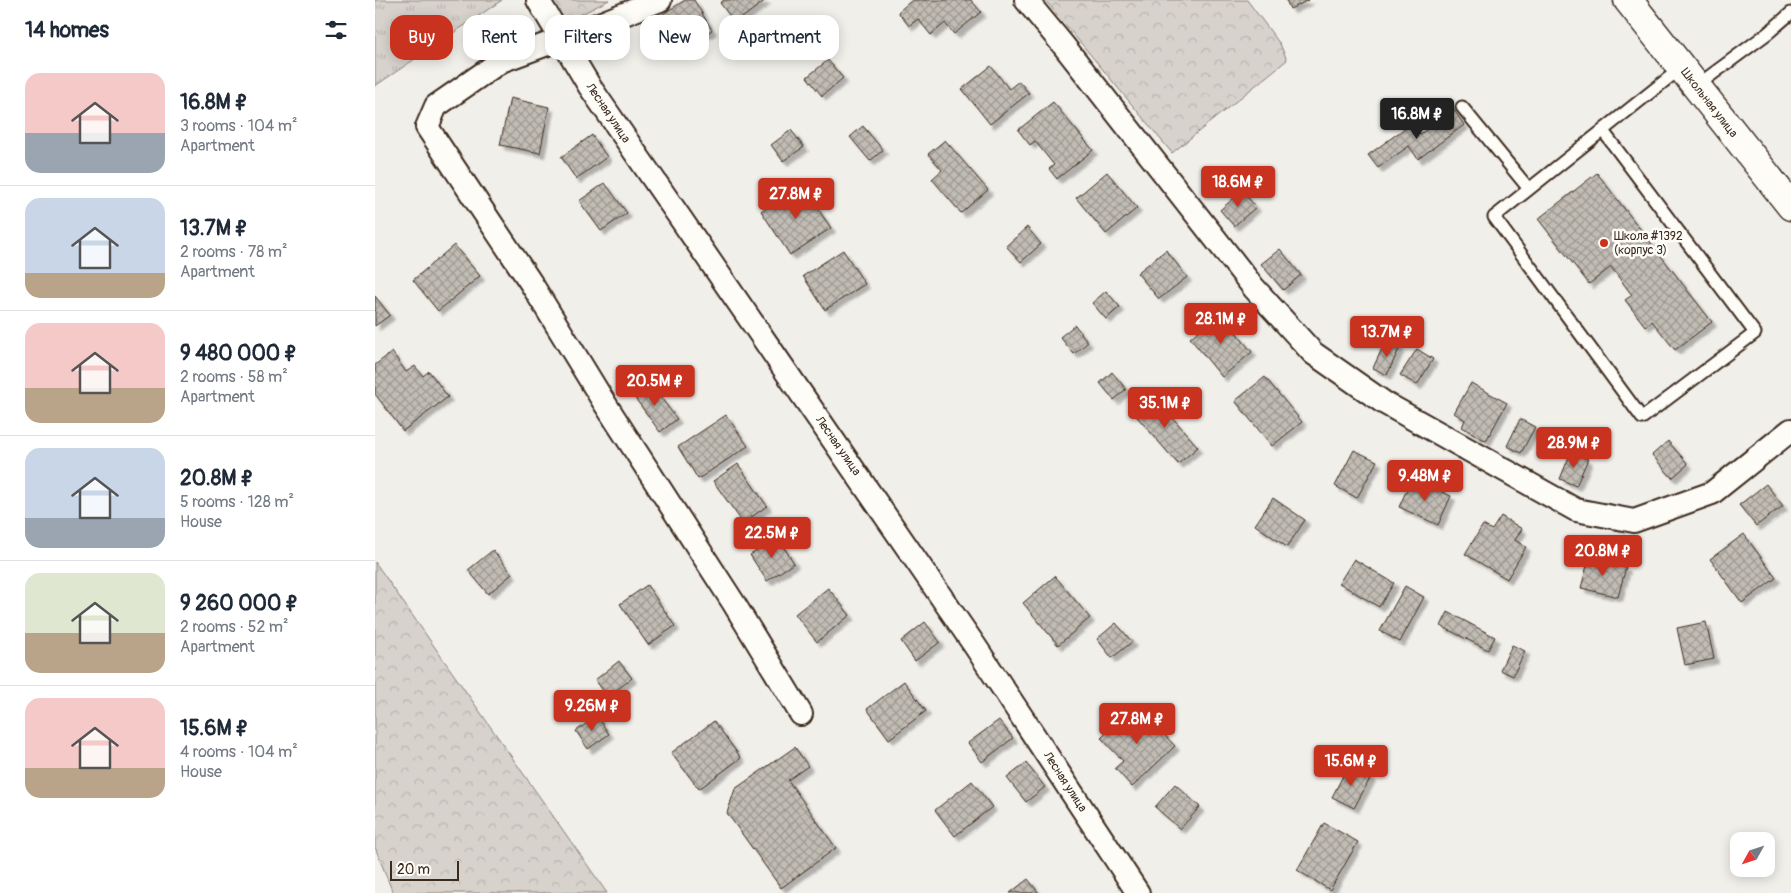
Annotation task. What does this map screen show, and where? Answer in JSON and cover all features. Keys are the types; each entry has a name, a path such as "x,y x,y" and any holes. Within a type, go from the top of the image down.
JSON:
{"street":[{"name":"Лесная улица","path":"538,0 547,15"},
{"path":"622,15 660,0"},
{"path":"1026,0 1260,296 1313,353 1391,407 1576,510 1634,521 1712,493 1791,430"},
{"name":"Школьная улица","path":"1628,0 1791,206"},
{"path":"545,45 501,61 436,106 427,127 531,283 602,399 733,602 801,714"},
{"name":"Лесная улица","path":"574,60 590,87 975,646 1138,893"}],"lane":[{"path":"1603,131 1755,333 1642,418 1494,217 1603,131 1791,13"},
{"path":"1462,107 1529,189"}],"green space":[{"path":"375,0 502,0 480,15 463,15 463,26 453,33 453,15 390,15 390,60 413,60 375,86"},
{"path":"548,0 609,0 580,15 557,15"},
{"path":"1045,0 1247,0 1280,44 1287,60 1172,153"},
{"path":"375,562 607,893 393,893 375,847"}],"building":[{"path":"685,0 694,0 703,15 661,15"},
{"path":"724,0 766,0 746,15 729,15 720,3"},
{"path":"912,0 971,0 981,12 954,34 945,23 931,35 918,19 909,26 898,12"},
{"path":"1286,0 1309,0 1290,9"},
{"path":"828,60 843,78 822,96 807,77"},
{"path":"991,66 1009,89 1019,81 1029,93 990,124 962,89"},
{"path":"510,98 549,107 540,153 500,145"},
{"path":"1053,102 1093,150 1057,179 1049,169 1054,165 1035,141 1030,145 1018,130"},
{"path":"1454,110 1464,125 1418,159 1409,146 1378,168 1368,155 1412,123 1420,134"},
{"path":"863,126 883,150 870,161 850,137"},
{"path":"791,130 804,147 783,161 771,145"},
{"path":"592,135 607,157 576,179 561,157"},
{"path":"945,140 988,190 961,213 932,179 942,170 928,154"},
{"path":"1107,172 1137,208 1106,234 1076,198"},
{"name":"Школа #1392 (корпус 3)","path":"1597,173 1712,322 1675,350 1652,321 1645,326 1625,300 1632,295 1611,267 1589,284 1538,219"},
{"path":"605,183 627,213 601,231 579,201"},
{"path":"801,184 831,228 790,255 761,211"},
{"path":"1242,191 1256,207 1234,226 1220,210"},
{"path":"1027,227 1041,244 1021,262 1006,246"},
{"path":"454,245 480,276 438,311 413,280"},
{"path":"1280,249 1301,275 1283,290 1261,264"},
{"path":"843,250 865,284 825,310 803,276"},
{"path":"1166,250 1187,277 1159,299 1137,273"},
{"path":"1106,291 1120,307 1106,319 1092,303"},
{"path":"375,296 390,315 375,326"},
{"path":"1220,313 1252,352 1222,377 1190,338"},
{"path":"1075,325 1088,342 1074,354 1060,337"},
{"path":"1386,340 1400,347 1387,375 1373,368"},
{"path":"1417,349 1433,359 1417,385 1400,375"},
{"path":"392,352 406,372 415,366 423,376 429,371 448,397 403,431 375,394 375,365"},
{"path":"1112,372 1126,389 1114,400 1100,383"},
{"path":"1265,377 1302,422 1272,446 1235,401"},
{"path":"649,382 677,419 660,432 632,394"},
{"path":"1471,383 1507,403 1486,441 1462,427 1465,420 1454,413"},
{"path":"1152,394 1198,447 1178,464 1132,411"},
{"path":"726,415 748,446 698,479 678,447"},
{"path":"1520,419 1535,427 1521,453 1507,446"},
{"path":"1668,441 1688,464 1672,478 1652,455"},
{"path":"1354,450 1377,461 1357,498 1335,486"},
{"path":"1571,452 1588,459 1576,486 1560,479"},
{"path":"738,464 767,506 743,523 713,481"},
{"path":"1412,478 1451,496 1438,525 1399,507"},
{"path":"1766,484 1783,506 1756,526 1739,505"},
{"path":"1273,498 1305,520 1287,547 1255,525"},
{"path":"1501,516 1522,529 1515,540 1526,547 1507,579 1465,554 1483,525 1492,530"},
{"path":"1744,534 1776,578 1742,603 1710,559"},
{"path":"778,538 794,563 767,581 750,555"},
{"path":"493,550 512,574 488,594 468,570"},
{"path":"1589,558 1626,567 1618,597 1581,588"},
{"path":"1354,559 1394,583 1379,607 1339,583"},
{"path":"1055,576 1090,618 1058,645 1023,603"},
{"path":"647,585 675,626 648,645 620,604"},
{"path":"1405,586 1424,597 1400,642 1380,631"},
{"path":"828,588 850,615 817,642 795,614"},
{"path":"1448,612 1495,637 1488,650 1441,626"},
{"path":"925,622 940,642 915,661 901,641"},
{"path":"1706,622 1714,659 1685,665 1677,628"},
{"path":"1116,623 1132,642 1112,658 1097,639"},
{"path":"1512,645 1525,651 1513,676 1500,670"},
{"path":"619,661 632,678 608,697 595,680"},
{"path":"904,681 926,711 889,739 867,709"},
{"path":"1136,705 1175,746 1132,787 1115,768 1123,761 1101,738"},
{"path":"597,716 609,734 588,749 576,731"},
{"path":"999,720 1013,738 982,762 968,743"},
{"path":"714,721 741,758 699,789 671,753"},
{"path":"795,747 808,766 788,780 836,848 781,888 727,813 735,789"},
{"path":"1026,763 1045,787 1026,802 1007,778"},
{"path":"1348,766 1371,777 1354,808 1332,797"},
{"path":"972,781 992,807 955,836 935,810"},
{"path":"1175,784 1200,807 1180,829 1155,807"},
{"path":"1324,823 1358,842 1330,890 1297,870"},
{"path":"1028,879 1039,893 1010,893"}],"place":[{"name":"Школа #1392 (корпус 3)","path":"1604,243"}]}
